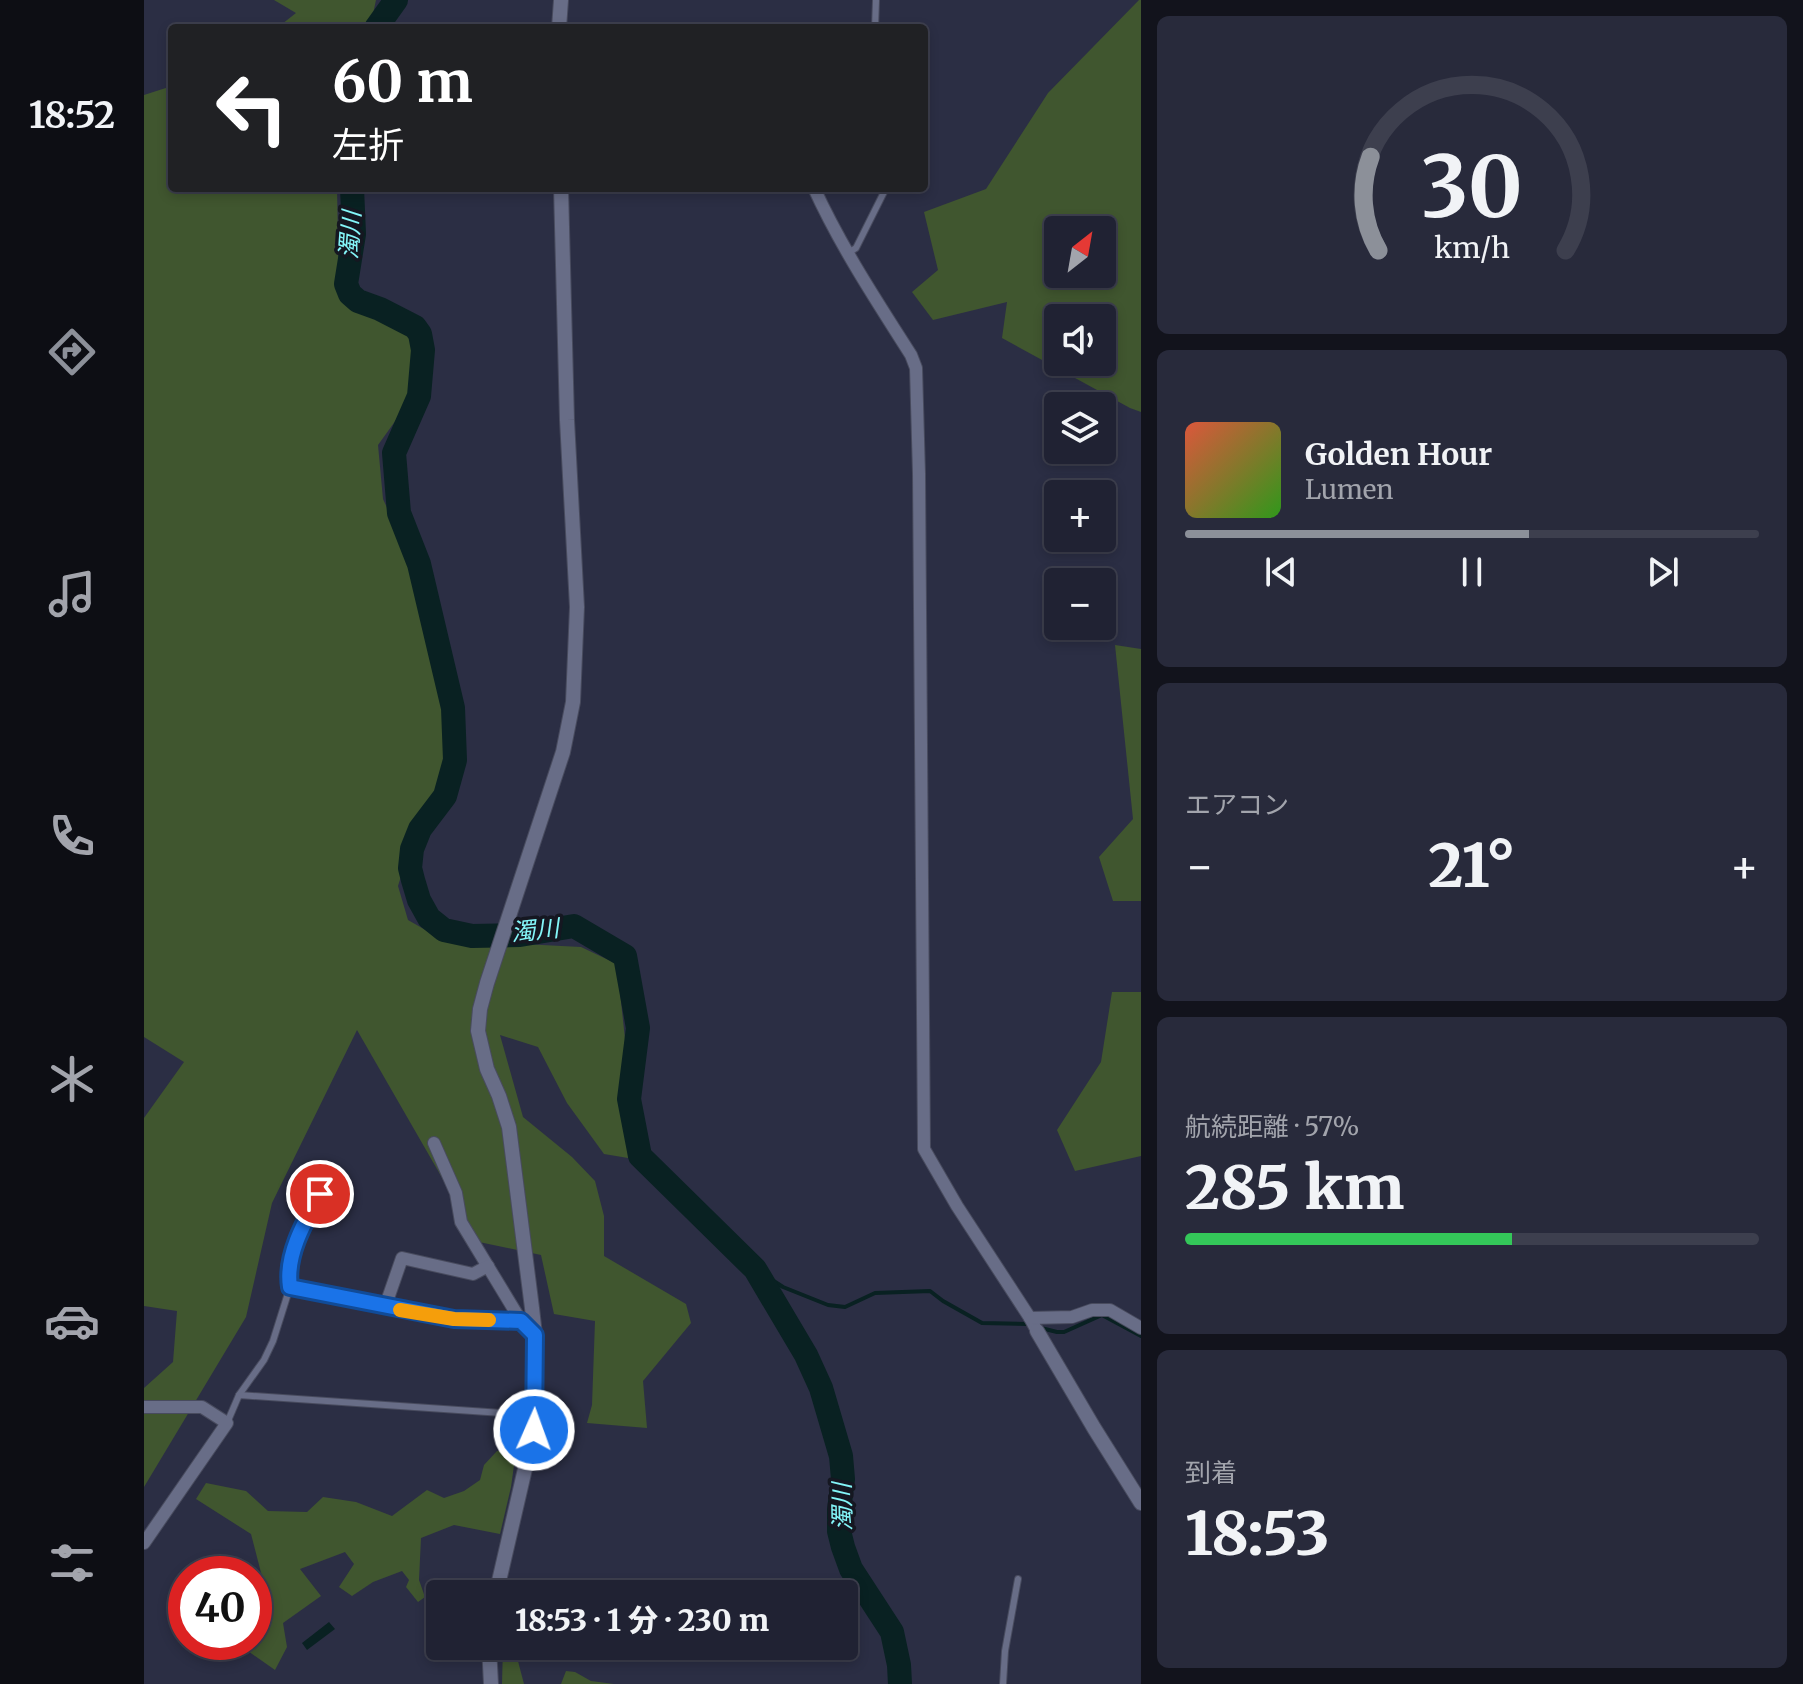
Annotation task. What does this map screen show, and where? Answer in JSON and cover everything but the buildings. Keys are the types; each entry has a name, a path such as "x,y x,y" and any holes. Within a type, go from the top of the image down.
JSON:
{"street":[{"path":"559,24 561,0"},
{"path":"499,1580 534,1430 535,1335 509,1127 487,1069 478,1031 487,983 563,752 573,702 577,607 567,420 561,192"},
{"path":"816,192 847,254 911,355 916,368 924,1149 1141,1503"},
{"path":"434,1143 456,1193 461,1222 521,1321 535,1335"},
{"path":"320,1194 302,1226 287,1273 290,1287 454,1319"},
{"path":"385,1307 402,1258 473,1274 488,1266"},
{"path":"1033,1323 1072,1317 1092,1310 1110,1310 1141,1328"},
{"path":"144,1407 202,1407 227,1423 144,1543"},
{"path":"490,1660 491,1684"}],"lane":[{"path":"875,24 876,0"},
{"path":"847,254 856,248 884,192"},
{"path":"227,1423 239,1395 264,1360 273,1341 290,1287"},
{"path":"454,1319 521,1321"},
{"path":"239,1395 502,1413 522,1417 534,1430"},
{"path":"1003,1684 1005,1651 1018,1579"}],"green space":[{"path":"274,0 376,0 371,24 282,24 296,13"},
{"path":"1141,0 1141,412 1116,400 1116,392 1101,392 1071,376 1116,376 1116,304 1044,304 1044,361 1002,338 1007,302 933,320 912,292 938,270 924,212 986,189 1048,93"},
{"path":"168,87 168,192 337,192 339,292 357,310 386,319 416,338 419,353 414,395 378,445 383,499 413,565 450,708 451,759 442,794 417,824 398,886 408,920 443,940 581,947 617,964 625,1039 628,1158 604,1154 567,1103 538,1047 500,1035 523,1117 572,1157 595,1181 604,1216 604,1256 686,1304 691,1323 643,1381 647,1428 587,1423 592,1405 595,1321 554,1314 541,1255 479,1242 357,1030 272,1203 246,1317 144,1487 144,1388 173,1362 177,1311 144,1306 144,1118 184,1062 144,1037 144,95"},
{"path":"1115,645 1141,649 1141,901 1113,901 1099,857 1133,819"},
{"path":"1112,992 1141,992 1141,1156 1075,1171 1057,1130 1101,1062"},
{"path":"497,1451 516,1451 500,1534 454,1525 421,1538 419,1580 425,1597 418,1602 406,1587 409,1580 402,1571 373,1582 352,1596 339,1587 354,1564 345,1552 300,1569 321,1596 283,1623 287,1647 275,1670 261,1660 272,1660 272,1556 257,1556 251,1534 196,1499 206,1483 246,1491 268,1511 307,1512 323,1497 356,1502 392,1516 427,1490 444,1498 464,1491 480,1480 484,1465"},
{"path":"503,1660 518,1660 524,1684 502,1684"},
{"path":"566,1671 575,1672 591,1681 614,1684 561,1684"}],"shaded area":[{"path":"329,1622 335,1629 307,1650 302,1643"}],"waterway":[{"name":"濁川","path":"379,24 396,0"},
{"name":"濁川","path":"352,192 354,234 346,284 350,294 358,301 415,327 420,334 423,350 419,396 394,453 399,513 419,564 453,708 455,760 445,796 420,829 412,849 410,868 419,900 429,918 444,930 472,936 520,935 574,926 625,956 638,1028 629,1099 640,1156 755,1269 806,1355 821,1388 841,1456 843,1479 839,1531 843,1547 851,1569 892,1632 900,1684"},
{"path":"755,1269 783,1287 828,1305 845,1307 875,1293 930,1291 982,1323 1028,1324"},
{"path":"1041,1328 1064,1332 1102,1315 1141,1336"}],"slow traffic":[{"path":"400,1310 454,1319 489,1320"}],"route":[{"path":"320,1194 302,1226 287,1273 290,1287 454,1319 521,1321 535,1335 534,1430"}]}
